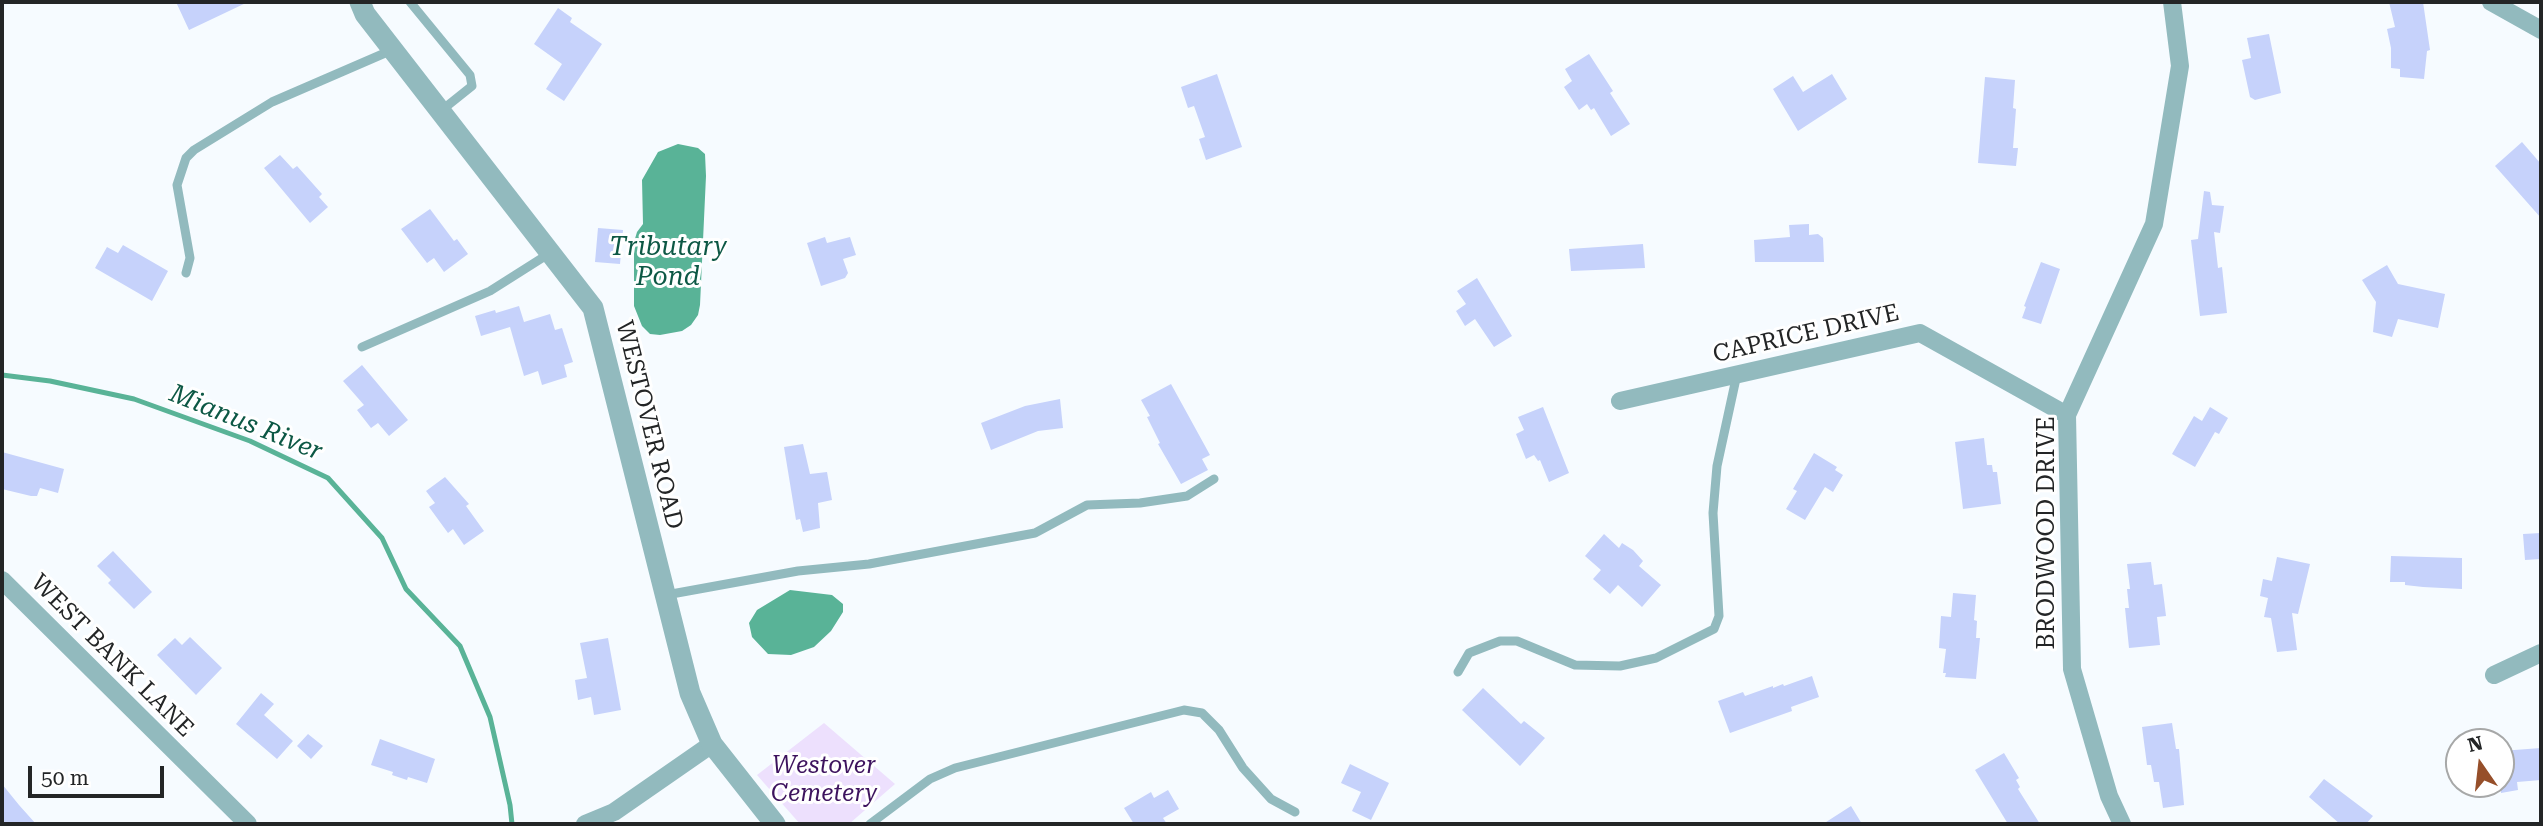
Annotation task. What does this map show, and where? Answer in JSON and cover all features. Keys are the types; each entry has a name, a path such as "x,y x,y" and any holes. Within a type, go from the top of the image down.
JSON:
{"street":[{"name":"WESTOVER ROAD","path":"360,2 365,14 392,50 593,308 690,693 712,744 775,824"},
{"name":"BRODWOOD DRIVE","path":"2122,824 2109,796 2072,669 2067,415 2154,224 2180,66 2172,2"},
{"path":"2491,2 2541,30"},
{"name":"CAPRICE DRIVE","path":"1620,401 1920,333 2067,415"},
{"name":"WEST BANK LANE","path":"2,580 248,824"},
{"path":"2494,675 2541,653"},
{"path":"585,824 614,813 712,744"}],"lane":[{"path":"410,2 470,75 472,86 440,111"},
{"path":"186,273 190,258 177,185 186,158 194,150 272,102 392,50"},
{"path":"362,347 490,291 550,253"},
{"path":"1458,672 1469,653 1500,640 1517,641 1575,665 1620,666 1656,659 1714,629 1719,616 1713,513 1717,466 1737,374"},
{"path":"666,595 765,576 869,564 1035,533 1087,505 1140,503 1188,496 1214,479"},
{"path":"870,824 930,779 955,768 1135,720 1184,710 1202,713 1219,730 1243,768 1271,799 1295,812"}],"green space":[{"name":"Westover Cemetery","path":"824,723 895,784 849,824 800,824 757,775"}],"water":[{"name":"Tributary Pond","path":"678,144 698,148 705,154 700,305 698,315 691,325 682,331 650,334 642,326 634,306 634,242 643,224 642,180 658,152"},
{"path":"790,590 832,595 843,604 843,612 831,631 814,647 791,655 768,654 752,637 749,623 757,610"}],"building":[{"path":"176,2 248,2 189,30"},
{"path":"2389,2 2423,2 2430,50 2427,51 2424,79 2400,77 2400,69 2391,68 2387,29 2395,27"},
{"path":"558,8 572,18 570,22 602,44 564,101 546,89 562,64 534,44"},
{"path":"2269,34 2281,93 2255,100 2250,97 2242,60 2251,58 2247,38"},
{"path":"1589,54 1630,124 1611,136 1594,108 1591,110 1587,104 1579,110 1564,87 1572,81 1565,69"},
{"path":"1217,74 1242,147 1206,160 1199,139 1205,137 1194,106 1188,108 1181,87"},
{"path":"1832,74 1847,99 1798,131 1773,89 1793,76 1803,92"},
{"path":"1985,77 2015,80 2013,148 2018,148 2016,166 1978,163"},
{"path":"2522,142 2541,164 2541,218 2495,166"},
{"path":"280,155 293,169 297,166 322,194 319,197 328,207 310,223 264,168"},
{"path":"2204,191 2210,192 2212,205 2224,206 2220,233 2214,232 2218,268 2222,267 2227,313 2200,316 2191,240 2198,239"},
{"path":"430,209 454,241 457,239 468,254 444,272 434,258 427,263 401,229"},
{"path":"1809,224 1809,235 1818,234 1823,238 1824,262 1755,262 1754,240 1790,237 1789,225"},
{"path":"598,228 623,230 620,264 595,262"},
{"path":"825,237 827,243 850,237 856,255 843,259 848,273 845,278 821,286 807,243"},
{"path":"1643,244 1645,268 1571,271 1569,249"},
{"path":"123,245 168,271 152,301 95,268 107,247 118,253"},
{"path":"2041,262 2060,269 2041,324 2022,318"},
{"path":"2387,265 2398,284 2445,294 2438,328 2398,319 2392,337 2373,332 2376,302 2362,280"},
{"path":"1477,278 1512,336 1494,347 1475,319 1465,326 1456,311 1466,304 1457,291"},
{"path":"519,306 524,322 550,314 555,330 562,328 573,362 564,365 567,377 542,385 538,371 524,376 510,327 481,336 475,316"},
{"path":"362,365 408,420 389,436 378,423 371,428 357,410 364,405 343,381"},
{"path":"1171,384 1210,455 1202,459 1208,470 1181,484 1158,444 1160,443 1147,417 1150,416 1141,400"},
{"path":"1060,399 1063,428 1038,431 991,450 981,423 1025,406"},
{"path":"1543,407 1569,473 1549,482 1540,460 1534,455 1526,459 1516,434 1524,430 1518,417"},
{"path":"2210,407 2228,418 2219,434 2215,432 2195,467 2172,454 2194,416 2202,421"},
{"path":"1984,438 1987,465 1992,465 1993,472 1997,472 2001,504 1963,509 1955,442"},
{"path":"803,444 810,474 827,472 832,500 818,503 820,528 803,532 800,519 796,520 784,447"},
{"path":"2,452 64,469 58,493 40,488 37,496 31,496 2,489"},
{"path":"1814,453 1837,467 1835,470 1843,475 1833,492 1825,487 1805,520 1786,509 1797,491 1793,489"},
{"path":"445,477 469,504 466,506 484,531 464,545 453,529 448,533 429,507 435,503 426,491"},
{"path":"2541,533 2541,559 2525,560 2523,534"},
{"path":"1604,534 1619,548 1622,543 1633,550 1643,561 1639,566 1661,585 1642,607 1618,585 1610,594 1593,579 1601,570 1585,556"},
{"path":"113,551 152,592 134,609 108,583 111,580 97,566"},
{"path":"2391,556 2462,558 2462,589 2390,582"},
{"path":"2277,557 2310,564 2298,614 2292,613 2297,650 2277,652 2271,618 2264,617 2268,598 2260,596 2263,579 2272,581"},
{"path":"2151,562 2154,585 2162,584 2166,616 2157,617 2160,645 2129,648 2125,608 2129,608 2127,589 2130,589 2127,564"},
{"path":"1953,593 1976,595 1974,620 1977,621 1976,638 1980,638 1976,679 1945,677 1946,673 1943,673 1946,649 1939,648 1941,616 1951,617"},
{"path":"190,637 222,668 196,695 157,655 175,638 182,645"},
{"path":"608,638 621,710 594,715 591,697 578,700 575,680 587,678 580,643"},
{"path":"1812,676 1819,697 1791,707 1792,711 1730,733 1718,701 1743,692 1745,696 1773,686 1784,686"},
{"path":"1483,688 1521,724 1524,721 1545,738 1520,766 1462,710"},
{"path":"261,693 274,704 264,715 293,741 277,759 236,724"},
{"path":"2172,723 2176,749 2179,749 2184,805 2163,808 2159,782 2154,782 2151,765 2147,765 2142,727"},
{"path":"308,734 323,746 311,759 297,746"},
{"path":"380,739 435,759 427,783 408,777 407,780 371,765"},
{"path":"2541,748 2541,780 2517,782 2518,790 2515,791 2515,750"},
{"path":"2004,753 2019,778 2016,780 2020,787 2018,789 2040,824 2008,824 1975,770"},
{"path":"1350,764 1389,783 1371,820 1352,811 1361,792 1341,783"},
{"path":"2324,779 2373,816 2366,824 2340,824 2309,797"},
{"path":"2,784 19,805 36,824 2,824"},
{"path":"1168,790 1179,809 1163,818 1167,824 1134,824 1124,808 1151,792 1154,798"},
{"path":"1851,806 1862,824 1823,824"}],"waterway":[{"name":"Mianus River","path":"2,375 50,381 134,399 250,441 328,478 382,538 406,589 460,646 490,717 512,824"}]}
